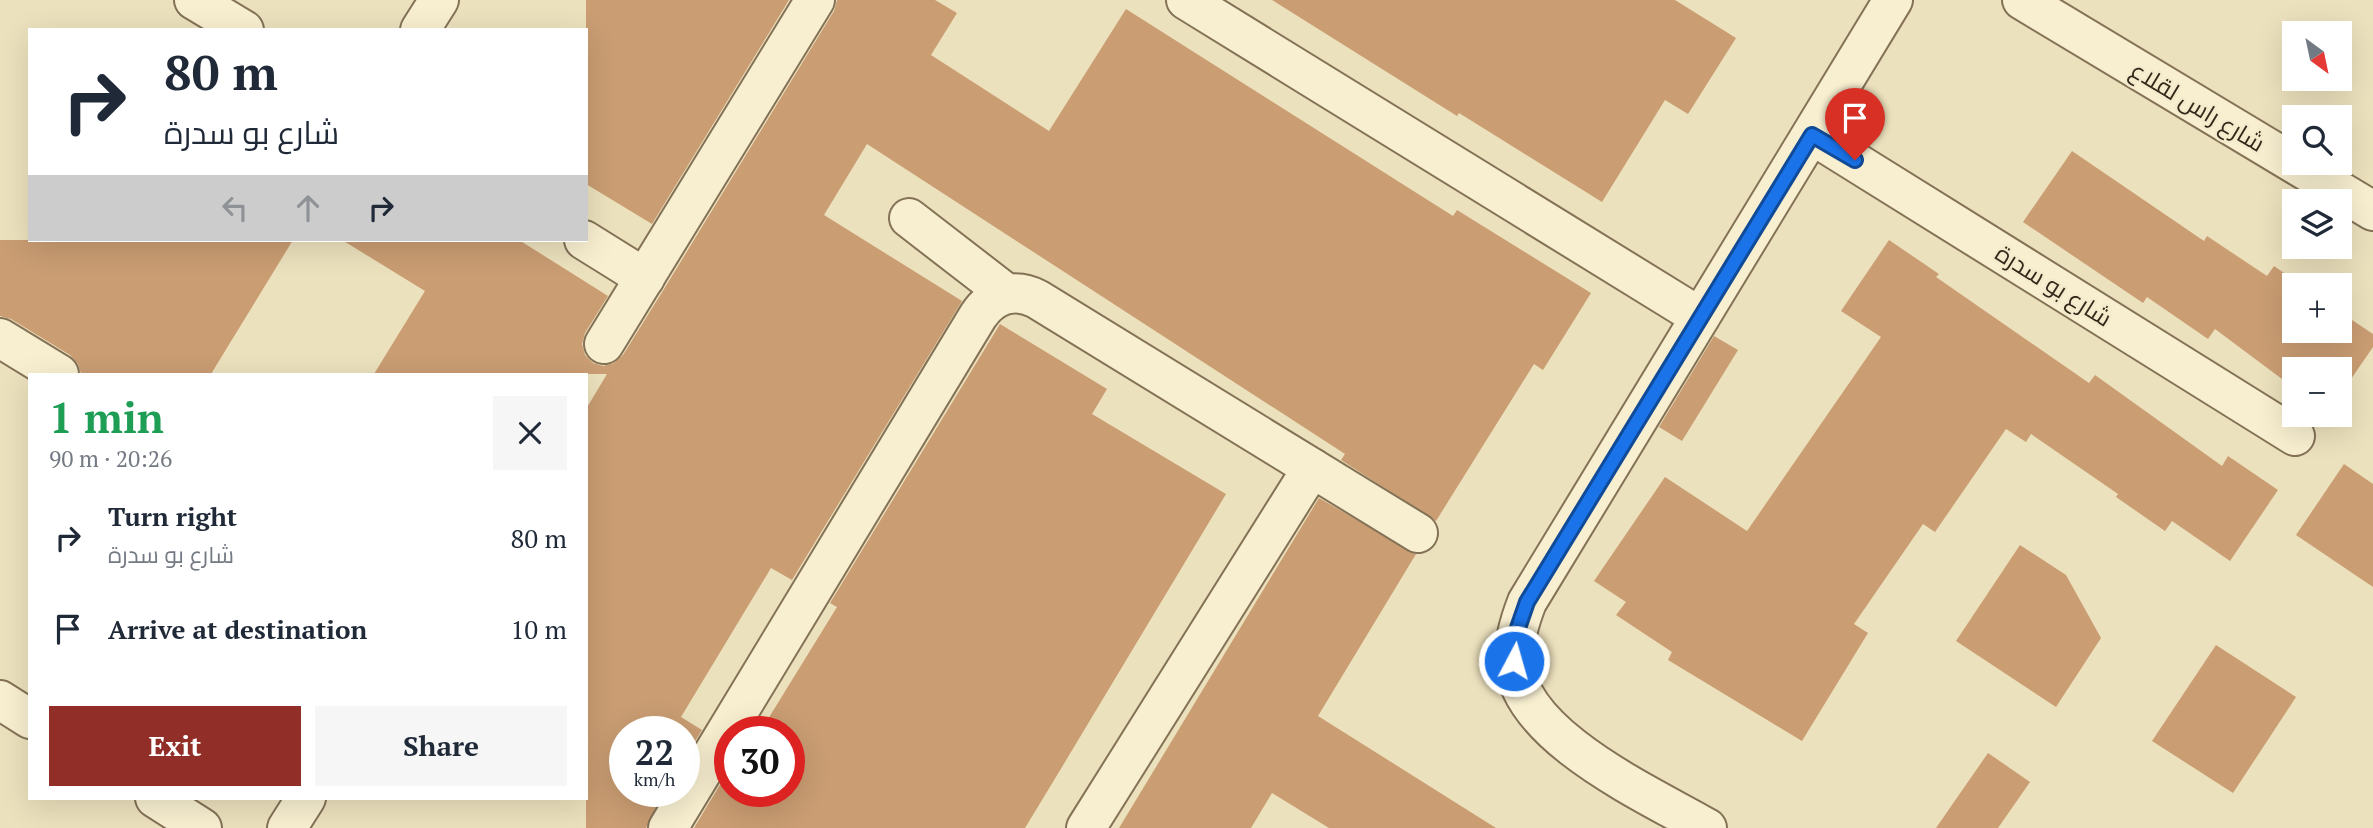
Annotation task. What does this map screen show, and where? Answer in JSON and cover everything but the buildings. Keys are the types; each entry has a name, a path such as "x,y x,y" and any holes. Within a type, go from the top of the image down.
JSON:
{"street":[{"path":"194,0 241,28"},
{"path":"421,28 439,0"},
{"path":"604,344 815,0"},
{"path":"1186,0 1700,317"},
{"path":"1707,828 1569,747 1540,717 1522,691 1514,661 1518,628 1527,602 1893,0"},
{"name":"شارع راس لقلاع","path":"2022,0 2373,211"},
{"name":"شارع بو سدرة","path":"1812,135 2294,436"},
{"path":"909,218 1006,293"},
{"path":"587,242 645,278"},
{"path":"668,828 978,316 995,298 1006,293 1018,293 1037,299 1418,533"},
{"path":"0,338 57,373"},
{"path":"1086,828 1312,468"},
{"path":"0,700 28,718"},
{"path":"158,800 202,828"},
{"path":"287,828 305,800"}],"route":[{"path":"1514,661 1518,628 1527,602 1812,135 1855,160"}]}
